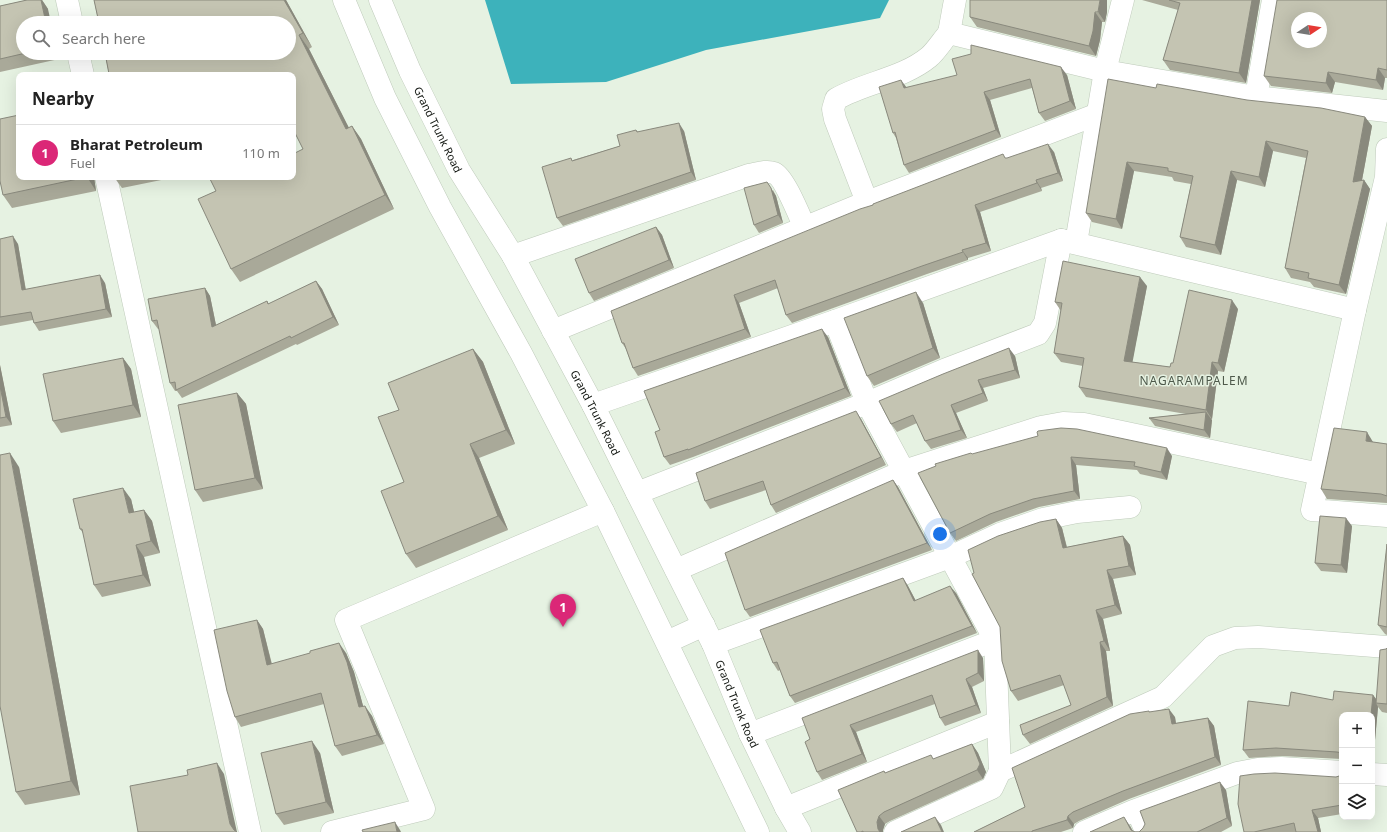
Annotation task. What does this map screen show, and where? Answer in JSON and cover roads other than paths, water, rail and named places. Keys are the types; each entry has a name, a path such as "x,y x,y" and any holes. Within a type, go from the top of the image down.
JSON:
{"street":[{"path":"67,0 70,16"},
{"path":"344,0 385,98 440,207 521,353 603,510 758,832"},
{"name":"Grand Trunk Road","path":"380,0 410,71 459,170 513,256 593,405 638,493 708,634 750,734 786,808 800,832"},
{"path":"867,202 835,119 833,109 836,99 848,92 903,73 929,57 948,33 955,0"},
{"path":"638,493 944,370 1038,334 1046,323 1068,241 1098,114 1105,71 1123,0"},
{"path":"1256,97 1273,0"},
{"path":"948,33 1105,71 1256,97 1387,110"},
{"path":"80,60 82,72"},
{"path":"553,331 867,202 1098,114"},
{"path":"1387,150 1387,177 1355,310 1312,510 1387,516"},
{"path":"513,256 749,176 762,173 774,173 782,180 805,228"},
{"path":"107,180 250,832"},
{"path":"593,405 1068,241 1355,310"},
{"path":"835,321 867,402 995,640 1000,771 992,788 895,832"},
{"path":"676,570 904,471 1041,427 1063,423 1084,424 1320,474"},
{"path":"667,642 708,634 950,557 1000,534 1043,519 1077,512 1130,507"},
{"path":"332,832 424,809 346,620 603,510"},
{"path":"1000,771 1163,697 1213,646 1235,638 1258,637 1387,647"},
{"path":"750,734 995,640"},
{"path":"786,808 998,722"},
{"path":"1084,832 1133,811 1237,772 1281,768 1339,772"},
{"path":"1375,774 1387,775"}],"lane":[{"path":"1133,811 1142,832"}],"water":[{"path":"485,0 889,0 880,18 706,50 606,82 511,84"}],"place":[{"name":"Bharat Petroleum","path":"563,627"}],"district":[{"name":"NAGARAMPALEM","path":"1194,380"}]}
